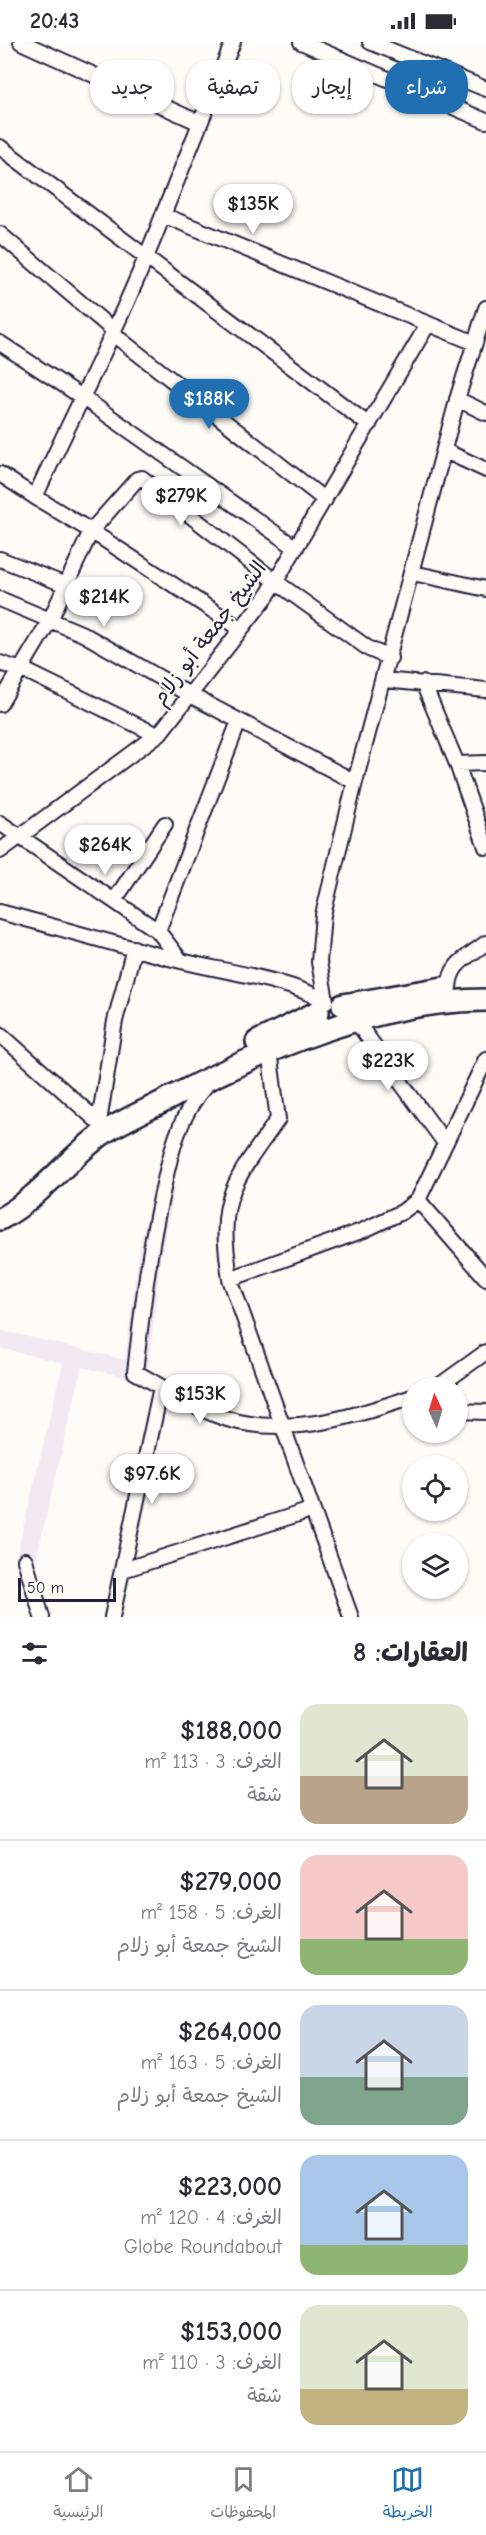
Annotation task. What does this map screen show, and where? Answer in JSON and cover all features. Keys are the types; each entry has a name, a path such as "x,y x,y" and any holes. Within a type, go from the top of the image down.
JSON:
{"main road":[{"path":"0,1219 22,1206 103,1126 336,1013 449,988 486,988"},
{"path":"0,1204 31,1180 76,1137 269,1051 336,1013 436,1002 486,1000"}],"street":[{"path":"21,42 200,123"},
{"path":"35,497 147,258 233,42"},
{"path":"301,42 486,120"},
{"path":"370,42 486,89"},
{"path":"0,147 369,425"},
{"path":"163,215 475,343"},
{"path":"0,234 113,332 325,500"},
{"path":"336,1013 319,962 323,915 355,782 458,399 486,308"},
{"name":"الشيخ جمعة أبو زلام","path":"0,851 157,735 190,695 276,582 428,324"},
{"path":"0,343 82,397 296,548"},
{"path":"458,399 486,414"},
{"path":"445,451 486,470"},
{"path":"0,474 241,629"},
{"path":"0,705 50,620 91,531 137,479 142,478 276,582 369,649 390,658"},
{"path":"0,559 66,585"},
{"path":"412,573 486,589"},
{"path":"0,599 82,634 190,695 355,782"},
{"path":"0,663 21,670 157,735"},
{"path":"384,680 486,690"},
{"path":"423,683 457,764 486,847"},
{"path":"158,931 239,721"},
{"path":"457,764 486,763"},
{"path":"0,823 158,931 181,961"},
{"path":"114,901 165,824"},
{"path":"2,917 306,991 336,1013 445,1143"},
{"path":"449,988 449,975 453,969 486,943"},
{"path":"103,1126 115,1021 134,948"},
{"path":"0,1034 103,1126"},
{"path":"269,1051 278,1119 232,1191 227,1213 225,1242 230,1279 351,1617"},
{"path":"230,1279 364,1230 402,1212 418,1200 486,1059"},
{"path":"214,1076 196,1096 185,1113 176,1135 149,1253 135,1372 216,1416 282,1428 333,1419 402,1401"},
{"path":"418,1200 486,1278"},
{"path":"451,1377 486,1352"},
{"path":"112,1617 161,1387"},
{"path":"384,1407 402,1408"},
{"path":"468,1411 486,1412"},
{"path":"123,1570 311,1510"},
{"path":"25,1560 42,1617"}],"shaded area":[{"path":"154,1183 175,1188 161,1256 148,1371 171,1384 137,1551 119,1547 151,1390 133,1379 82,1367 35,1563 16,1558 63,1363 0,1348 0,1330 125,1360 139,1251"}]}
